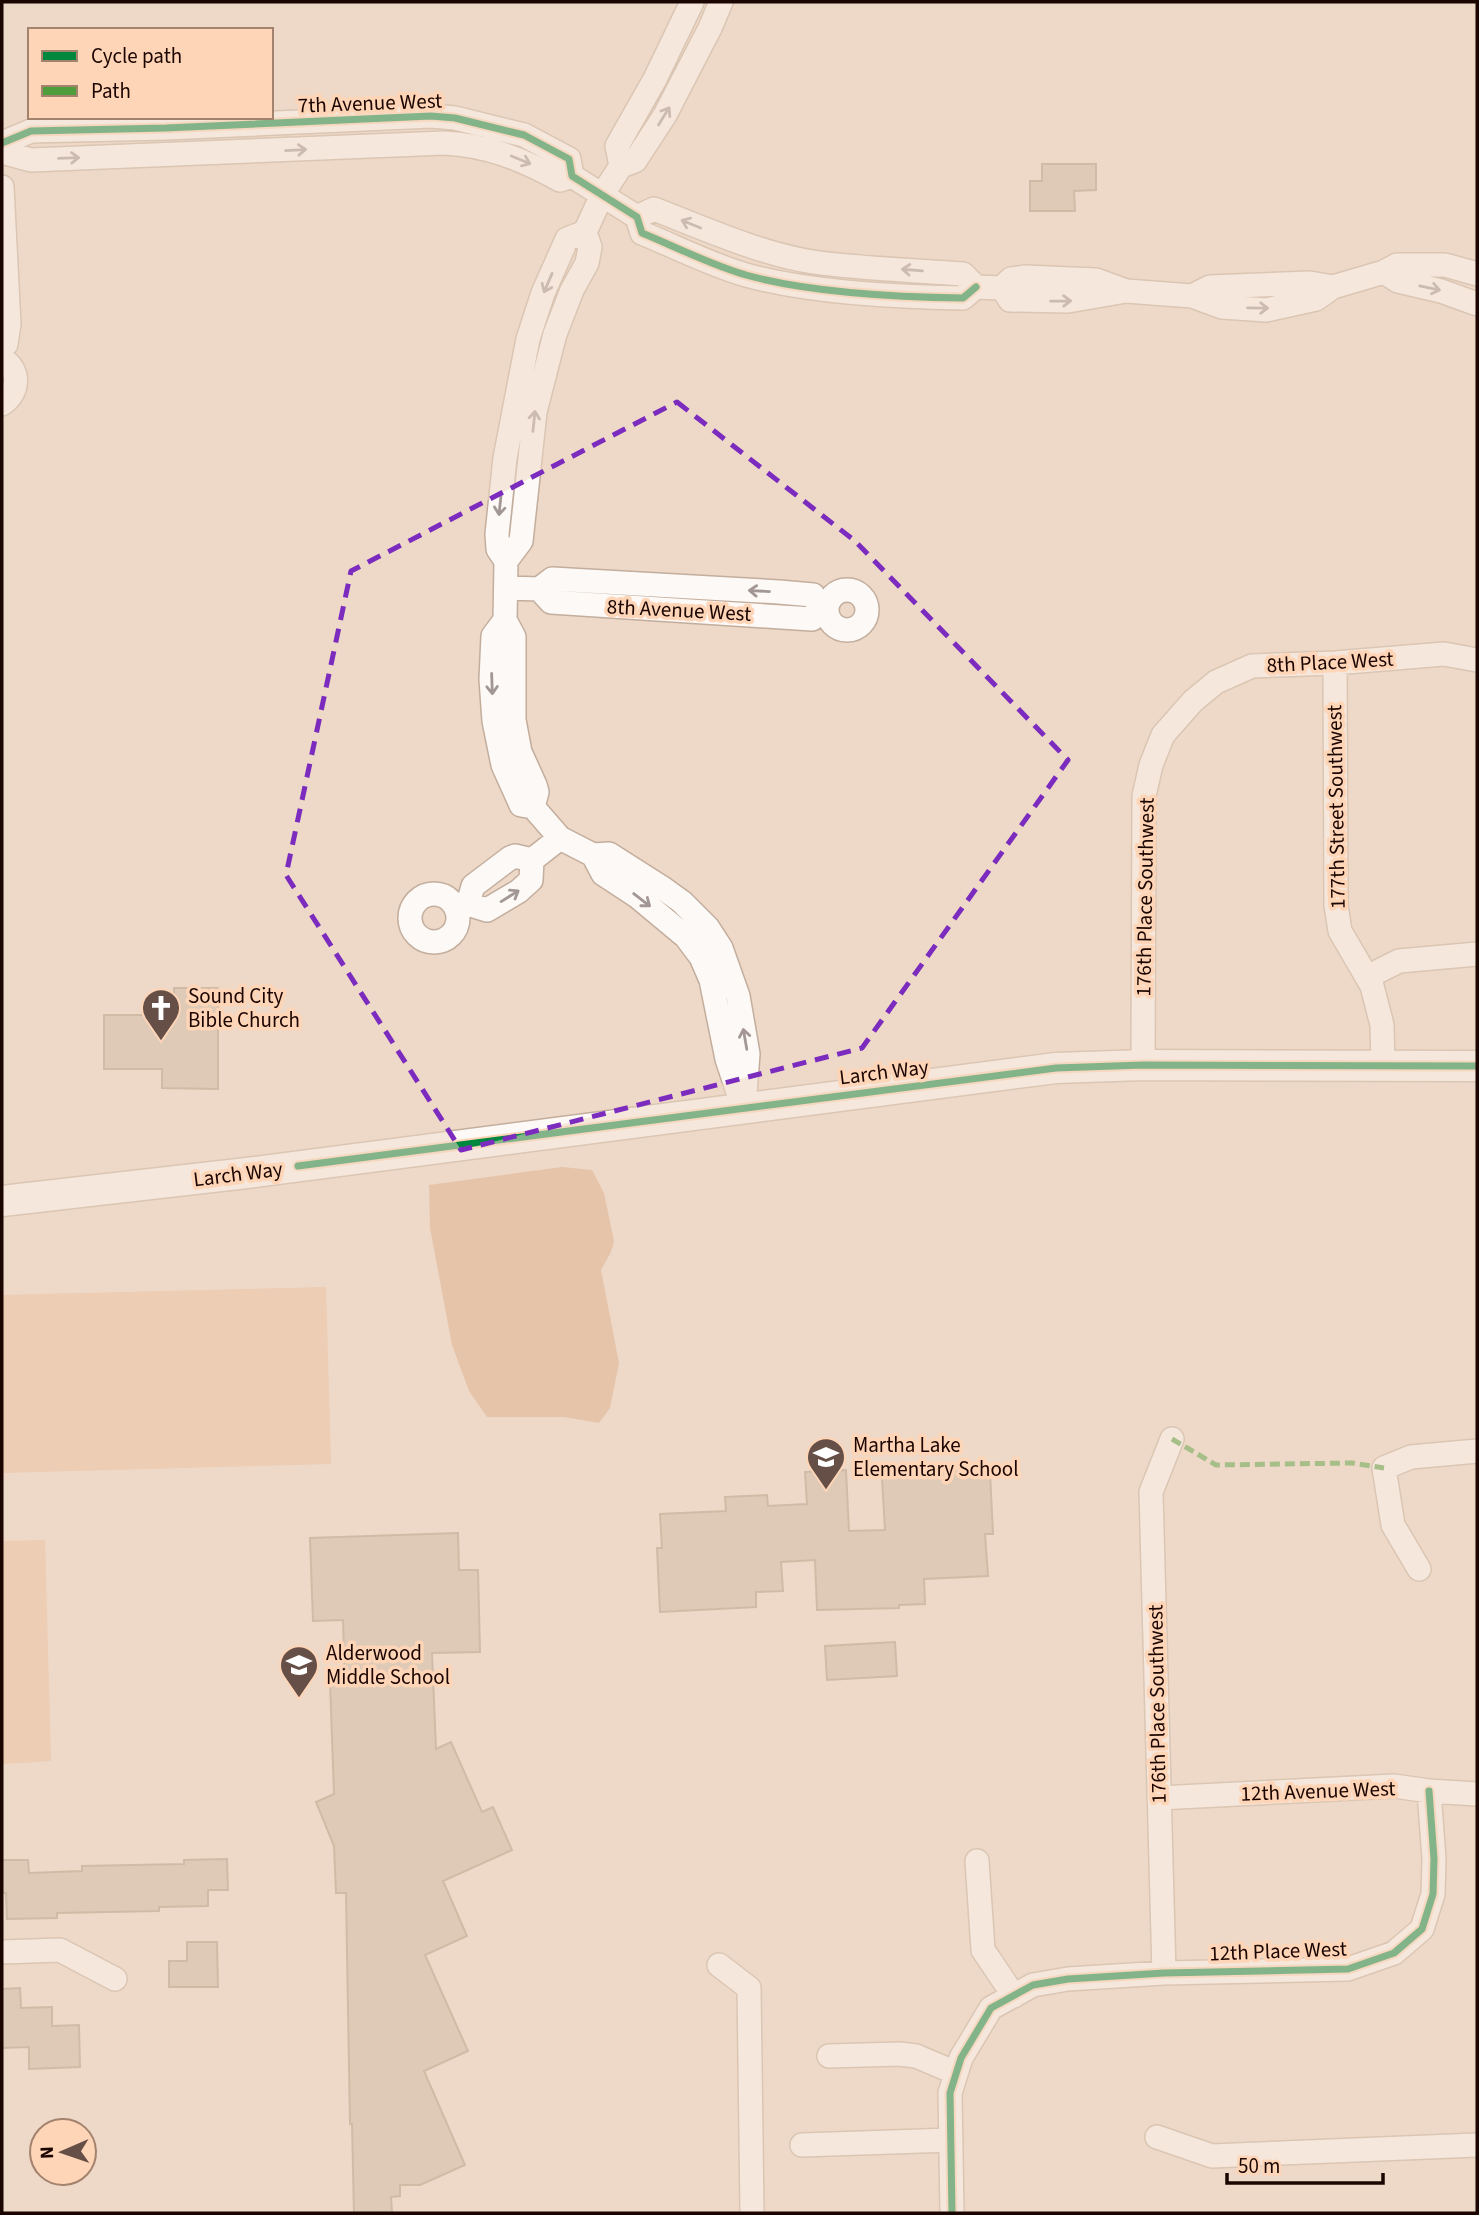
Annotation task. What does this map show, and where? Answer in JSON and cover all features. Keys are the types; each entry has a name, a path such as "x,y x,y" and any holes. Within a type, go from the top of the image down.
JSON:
{"main road":[{"name":"Larch Way","path":"2,1201 247,1173 1056,1068 1143,1065 1477,1066"}],"street":[{"path":"621,166 617,146 655,79 692,2"},
{"path":"721,2 665,115 635,161 621,166 602,195 585,232 590,247 587,262 572,290 555,334 535,412 521,541 506,561 505,620 514,636 514,720 520,751 536,785 533,807 559,838 593,855 603,874 638,897 686,936 701,957 710,980 727,1059 744,1107"},
{"name":"7th Avenue West","path":"2,143 32,131 455,118 524,135 569,159 572,176 637,217 654,209 768,251 811,262 963,274 976,287 1002,288 1011,279 1025,277 1096,280 1126,291 1192,296 1223,307 1266,310 1317,299 1333,287 1384,272 1397,265 1445,265 1477,274"},
{"name":"7th Avenue West","path":"2,152 31,160 470,144 498,151 559,180 572,176"},
{"path":"2,187 9,324 6,344 2,346"},
{"path":"1384,272 1398,282 1441,290 1477,303"},
{"path":"2,359 12,368 16,384 10,398 2,404"},
{"name":"8th Avenue West","path":"506,588 539,589 551,602 812,619 824,608"},
{"name":"8th Place West","path":"1193,701 1216,682 1252,666 1335,663 1444,654 1477,660"},
{"name":"177th Street Southwest","path":"1335,663 1336,905 1340,932 1372,986 1382,1025 1383,1066"},
{"name":"176th Place Southwest","path":"1143,1065 1144,796 1151,765 1163,735 1193,701"},
{"path":"532,860 515,856 510,858 473,886 462,907 487,911 519,891 531,880 532,860 559,838"},
{"path":"1367,977 1399,961 1477,954"},
{"name":"176th Place Southwest","path":"1164,1973 1151,1492 1172,1439"},
{"path":"1419,1569 1393,1525 1384,1468 1411,1457 1477,1451"},
{"name":"12th Avenue West","path":"1159,1798 1394,1786 1477,1794"},
{"name":"12th Place West","path":"956,2073 961,2059 991,2008 1033,1986 1068,1979 1164,1973 1348,1969 1394,1953 1422,1929 1433,1894 1434,1859 1429,1791"},
{"path":"977,1861 983,1950 1014,1996"},
{"path":"2,1952 60,1950 115,1979"},
{"path":"719,1965 748,1988 752,2213"},
{"path":"829,2056 916,2056 956,2073 950,2094 952,2213"},
{"path":"1157,2137 1212,2156 1477,2145"},
{"path":"802,2145 951,2140"}],"highlighted area":[{"path":"677,402 855,541 1068,760 862,1048 461,1150 286,875 351,571"}],"shaded area":[{"path":"562,1167 592,1170 604,1193 614,1241 601,1270 619,1363 610,1408 599,1423 564,1417 487,1417 469,1391 452,1345 430,1228 429,1185"},
{"path":"326,1287 331,1464 2,1473 2,1295"},
{"path":"45,1540 51,1761 2,1764 2,1541"}],"building":[{"path":"1042,164 1096,164 1096,190 1074,191 1075,211 1030,211 1030,181 1042,181"},
{"name":"Sound City Bible Church","path":"174,988 218,988 218,1089 162,1088 162,1069 104,1069 104,1015 166,1015 166,1000 174,1000"},
{"path":"846,1470 849,1531 885,1530 882,1478 963,1471 990,1472 993,1534 985,1534 988,1576 924,1579 925,1604 899,1605 899,1608 817,1610 815,1560 781,1562 783,1591 756,1592 756,1607 660,1612 657,1548 662,1548 660,1514 726,1511 725,1497 767,1495 768,1506 807,1504 805,1472"},
{"path":"458,1533 459,1570 478,1570 480,1652 432,1653 436,1749 451,1742 482,1812 493,1807 512,1850 443,1881 467,1936 425,1955 468,2051 424,2071 465,2165 420,2185 400,2185 400,2196 391,2197 392,2212 354,2213 346,1893 336,1893 334,1846 316,1802 334,1794 330,1681 345,1681 343,1620 313,1621 310,1538"},
{"path":"895,1642 897,1676 827,1680 825,1646"},
{"path":"227,1859 228,1890 208,1890 208,1906 159,1907 159,1911 57,1913 57,1918 7,1919 6,1893 2,1893 2,1860 28,1860 29,1873 82,1871 82,1866 184,1864 184,1860"},
{"path":"187,1942 217,1942 218,1987 169,1987 169,1961 187,1961"},
{"path":"20,1988 21,2008 52,2007 52,2026 79,2025 80,2067 29,2069 29,2047 2,2048 2,1989"}],"marked path":[{"path":"1172,1439 1216,1465 1352,1463 1384,1468"}],"cycle path":[{"path":"2,143 31,131 431,116 455,118 524,135 569,159 572,176 637,217 642,233 733,271 798,286 882,295 963,298 976,287"},
{"path":"298,1166 1056,1068 1143,1065 1477,1066"},
{"path":"952,2213 950,2093 961,2058 991,2008 1033,1985 1068,1979 1164,1973 1348,1969 1394,1953 1422,1929 1433,1894 1434,1859 1429,1791"}],"place":[{"name":"Sound City Bible Church","path":"161,1042"},
{"name":"Martha Lake Elementary School","path":"826,1491"},
{"name":"Alderwood Middle School","path":"299,1699"}]}
